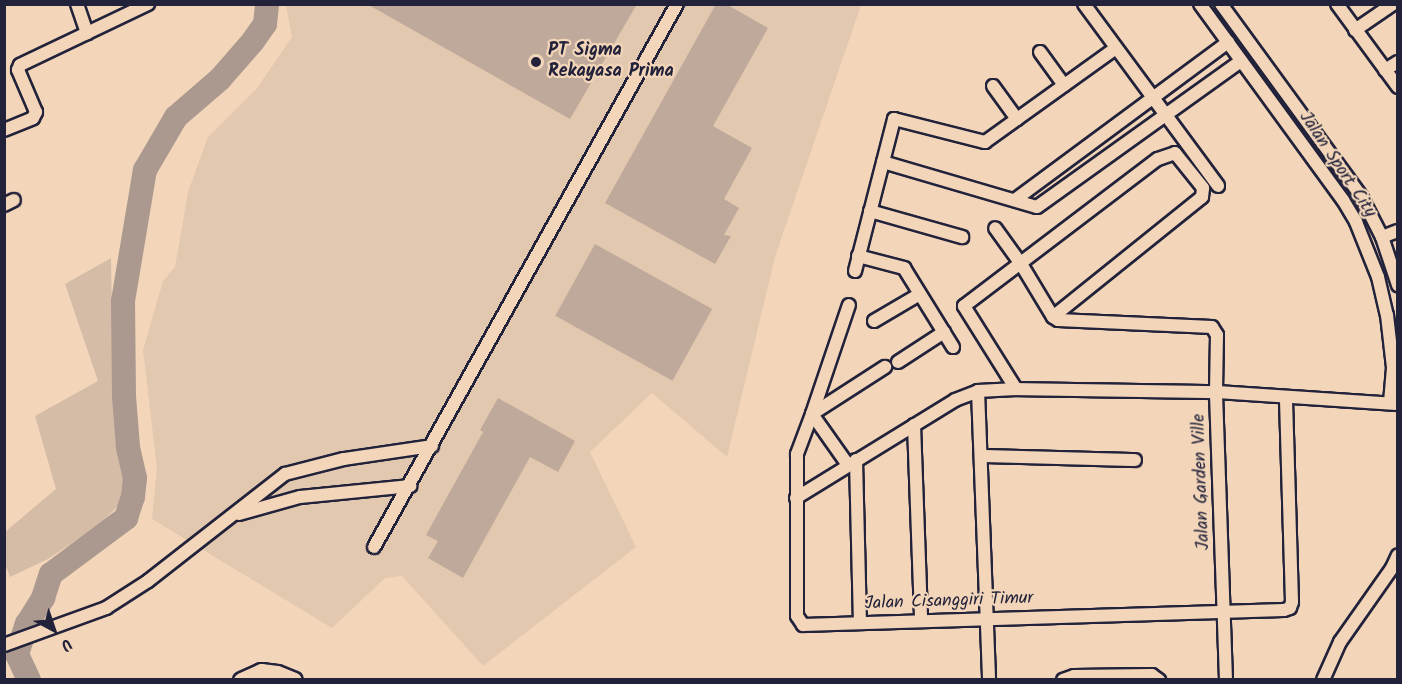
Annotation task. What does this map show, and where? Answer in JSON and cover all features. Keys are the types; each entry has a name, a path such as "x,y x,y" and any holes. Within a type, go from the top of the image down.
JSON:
{"street":[{"path":"77,4 87,33"},
{"path":"4,130 33,118 36,112 18,70 20,65 148,4"},
{"path":"375,547 677,4"},
{"path":"1084,4 1218,186"},
{"name":"Jalan Sport City","path":"1200,4 1343,200 1369,249 1383,294 1391,342 1394,404"},
{"name":"Jalan Sport City","path":"1221,4 1361,196 1394,258 1398,285"},
{"path":"1336,4 1398,87"},
{"path":"1355,30 1393,4"},
{"path":"1016,199 1228,42"},
{"path":"855,271 894,119 985,142 1116,48"},
{"path":"1040,52 1064,85"},
{"path":"883,162 1037,207 1241,61"},
{"path":"1385,70 1398,62"},
{"path":"993,86 1017,119"},
{"path":"1016,389 964,306 1168,154 1175,153 1203,188 1202,197 1053,317"},
{"path":"870,211 962,237"},
{"path":"796,498 955,400 978,391 1016,389 1216,392 1216,330 1209,325 1064,322 1053,317 1021,264 995,228"},
{"path":"1382,237 1398,231"},
{"path":"858,256 904,268 953,347"},
{"path":"874,321 920,294"},
{"path":"796,498 797,454 849,305"},
{"path":"898,362 944,332"},
{"path":"812,414 885,367"},
{"path":"978,391 989,680"},
{"name":"Jalan Garden Ville","path":"1226,680 1216,392 1394,404"},
{"name":"Jalan Cisanggiri Timur","path":"796,498 799,622 808,625 921,619 1284,610 1290,608 1293,602 1286,397"},
{"path":"812,414 852,462 860,622"},
{"path":"914,425 921,619"},
{"path":"4,645 72,623 106,608 148,581 285,474 344,459 432,446"},
{"path":"981,456 1135,460"},
{"path":"235,515 300,498 410,486"},
{"path":"1323,680 1340,642 1392,568 1398,555"},
{"path":"241,680 261,671 277,673 294,680"},
{"path":"1063,680 1074,676 1152,675 1159,680"}],"shaded area":[{"path":"286,5 861,5 775,257 727,457 652,393 590,452 636,547 483,666 402,576 385,578 332,628 152,519 157,468 143,350 163,281 175,267 188,192 208,137 257,88 292,37"},
{"path":"111,258 113,374 124,457 123,501 99,525 48,559 10,577 5,564 5,532 56,489 35,416 98,381 65,284"}],"building":[{"name":"PT Sigma Rekayasa Prima","path":"367,4 637,4 570,119"},
{"path":"716,4 726,4 768,28 713,126 752,148 724,199 739,208 724,235 731,236 715,264 605,203"},
{"path":"595,244 712,309 672,381 555,316"},
{"path":"498,398 575,441 558,472 530,457 463,578 428,558 438,541 426,535 483,432 480,430"}],"waterway":[{"path":"29,680 17,654 27,624 43,598 51,574 126,518 133,497 135,478 128,447 124,396 123,301 145,170 176,117 220,79 253,41 265,24 267,4"}],"place":[{"name":"PT Sigma Rekayasa Prima","path":"536,62"}]}
